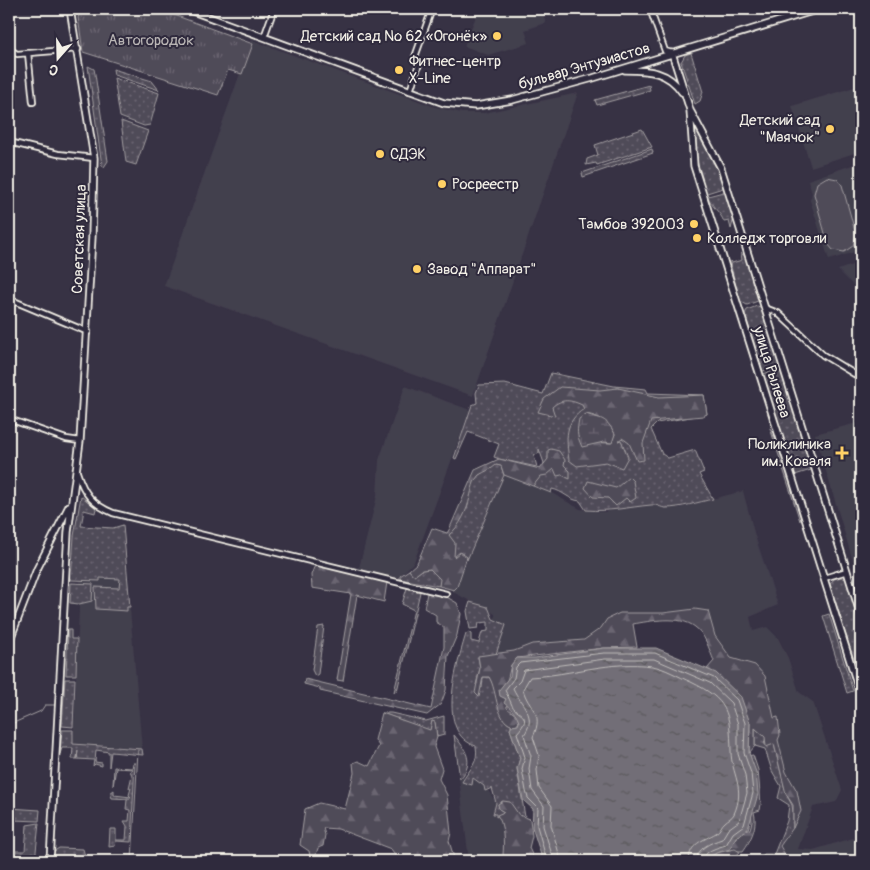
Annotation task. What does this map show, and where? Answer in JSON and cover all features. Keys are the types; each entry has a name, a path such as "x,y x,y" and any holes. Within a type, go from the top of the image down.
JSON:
{"main road":[{"name":"Советская улица","path":"70,9 78,48 94,158 88,332 77,472 70,505"},
{"name":"бульвар Энтузиастов","path":"187,9 450,104 494,104 618,70 819,9"},
{"name":"улица Рылеева","path":"672,53 690,110 721,168 861,616"},
{"path":"618,70 658,71 673,82 686,98"},
{"name":"улица Рылеева","path":"690,110 694,166 861,696"},
{"path":"9,642 37,569 70,505"},
{"path":"50,861 70,505"}],"street":[{"path":"264,37 274,9"},
{"path":"410,91 419,64 415,56 432,9"},
{"name":"улица Рылеева","path":"650,9 665,51 672,53"},
{"path":"858,9 861,18"},
{"path":"9,39 10,50 17,54 78,48"},
{"path":"28,53 33,102"},
{"path":"9,142 58,154 94,158"},
{"path":"9,298 88,332"},
{"path":"765,308 778,313 823,355 861,378"},
{"path":"9,419 66,439 80,441"},
{"path":"77,472 83,491 90,500 98,507 113,513 446,594"},
{"path":"824,578 847,571"}],"shaded area":[{"name":"Детский сад № 62 «Огонёк»","path":"479,9 541,9 546,23 525,30 529,43 488,55 464,46"},
{"path":"252,40 435,107 462,113 484,113 578,93 473,396 164,286"},
{"name":"Детский сад \"Маячок\"","path":"861,85 861,151 811,167 792,106"},
{"path":"861,162 861,250 829,260 810,200 812,193 808,180"},
{"path":"861,262 861,293 838,270"},
{"path":"405,386 470,410 414,562 395,581 358,572 377,496 379,460"},
{"path":"857,423 861,426 861,588 815,434"},
{"path":"504,475 548,491 580,509 604,512 655,500 678,508 743,491 755,536 778,605 750,617 753,631 767,627 778,638 788,658 799,692 813,702 842,790 836,802 813,807 798,849 813,850 853,838 856,840 861,838 861,861 785,861 787,858 780,846 793,828 801,811 797,791 786,772 778,740 780,735 778,717 774,718 765,676 755,665 731,658 714,636 708,611 695,609 663,613 620,613 607,619 601,628 584,640 532,644 514,651 492,654 495,614 453,592"},
{"path":"82,542 125,551 142,749 73,744"},
{"path":"459,778 481,780 502,811 510,861 469,861"}],"green space":[{"name":"Автогородок","path":"95,9 158,9 253,44 242,74 228,70 218,95 83,52 78,17 82,12"},
{"path":"691,53 703,92 700,101 695,104 681,62 685,55"},
{"path":"88,66 94,69 95,74 108,161 104,167 102,166"},
{"path":"113,69 152,81 159,90 114,75"},
{"path":"114,78 159,93 150,125 144,126 120,117"},
{"path":"649,85 650,90 597,105 595,100"},
{"path":"693,117 715,158 726,187 707,193 697,161"},
{"path":"121,121 148,131 136,165 126,162"},
{"path":"642,129 652,147 597,165 596,163 586,165 587,159 598,155 595,145"},
{"path":"652,149 653,153 583,177 582,173"},
{"path":"827,177 837,179 842,185 856,235 853,246 844,252 833,250 828,244 814,194 817,183"},
{"path":"727,191 734,218 731,229 729,221 724,222 708,196"},
{"path":"741,253 746,257 760,297 758,301 747,305 740,301 730,263 730,261 732,263 742,260"},
{"path":"757,306 764,308 781,365 763,371 745,314 747,310"},
{"path":"782,368 814,469 795,475 763,374"},
{"path":"551,373 614,386 646,389 648,393 704,395 707,414 657,423 651,429 662,454 668,458 695,450 704,472 699,474 713,499 672,508 653,505 611,510 586,510 580,501 552,489 551,493 533,486 544,463 539,449 539,453 534,456 537,467 499,459 494,457 499,444 468,432 456,459 454,458 472,405 477,403 476,393 479,385 505,384 543,394"},
{"path":"560,387 600,390 618,388 659,397 704,395 707,414 651,421 643,443 644,460 637,461 629,443 622,438 618,441 621,440 628,457 622,468 606,462 577,466 569,460 567,438 573,419 584,409 582,405 567,401 559,402 552,407 555,416 538,412 544,399","holes":["586,414 603,420 615,434 611,443 581,442 580,419"]},
{"path":"586,414 606,421 615,434 612,443 604,442 582,447 578,436 578,427 579,419"},
{"path":"770,428 776,441 779,442 801,514 800,521"},
{"path":"548,450 559,451 565,460 564,465 570,471 570,479 562,475 557,476 554,469 547,475 541,476 533,486 504,475 501,466 496,465 477,477 467,508 449,535 455,543 454,557 460,552 467,557 457,587 454,590 439,586 440,579 430,569 422,570 414,576 409,570 417,563 432,528 447,533 475,470 499,459 540,469 548,459"},
{"path":"496,465 501,466 504,475 467,560 467,557 454,557 449,535 463,513 470,489 481,474"},
{"path":"629,477 633,481 636,498 630,502 626,498 616,506 608,498 593,497 585,488 588,481 616,488"},
{"path":"81,496 96,508 95,513 84,510 81,526 113,528 123,525 130,607 127,607 127,611 96,609 95,587 119,588 120,579 100,578 100,581 71,580 74,536"},
{"path":"315,565 387,582 384,602 357,595 343,681 337,680 351,594 312,588 311,575"},
{"path":"430,569 441,579 439,586 400,579 400,576 409,570 414,576 422,570"},
{"path":"841,577 849,582 858,607 861,642 861,683 830,584 834,579"},
{"path":"71,583 93,584 92,601 79,604 70,603"},
{"path":"407,588 420,592 397,691 394,692 414,610 402,604"},
{"path":"427,593 445,596 457,603 461,614 457,635 448,656 446,690 441,704 427,715 320,691 320,688 304,684 305,679 431,709 444,647 444,627 436,622 436,615 424,608"},
{"path":"470,602 488,607 493,619 506,625 496,654 478,657 480,668 476,685 482,688 483,677 489,677 506,722 512,726 510,729 520,758 517,769 525,817 519,815 503,801 498,804 499,809 504,812 496,817 496,814 493,814 496,803 492,788 485,791 484,786 473,778 472,785 462,782 475,761 477,752 476,746 463,739 456,727 452,713 454,679 466,634 468,632 471,634 471,641 479,643 482,632 488,631 488,622 479,623 478,628 470,629 467,611"},
{"path":"695,609 708,611 715,636 731,658 755,665 765,676 774,718 778,717 780,735 778,740 786,772 797,791 801,811 793,828 793,805 786,794 774,744 766,747 765,737 755,728 755,746 749,753 750,723 716,674 707,669 714,661 704,638 689,623 665,620 633,624 637,647 604,648 517,658 511,665 503,697 506,699 507,708 517,716 519,722 516,726 504,720 489,677 483,677 479,697 475,693 480,668 478,656 514,651 532,644 584,640 601,628 607,619 620,613 663,613"},
{"path":"829,614 853,691 847,693 823,616"},
{"path":"324,626 318,674 315,676 312,670 318,627"},
{"path":"68,630 71,630 71,639 77,639 76,675 66,675"},
{"path":"65,679 75,679 73,727 62,726"},
{"path":"382,713 391,713 426,721 444,716 444,735 437,737 435,723 432,721 430,731"},
{"path":"382,713 430,730 432,721 435,722 437,737 434,747 442,769 439,779 447,795 451,833 449,841 455,861 400,861 391,849 338,829 323,828 325,835 323,846 318,848 314,861 311,861 309,851 300,845 305,809 319,803 345,809 354,773 353,763 358,761 369,766 379,746 375,740"},
{"path":"755,728 766,737 764,744 774,744 786,794 792,805 793,828 780,846 787,858 782,861 761,861 764,854 774,854 787,821 789,805 778,798 781,786 772,771 765,749 755,746"},
{"path":"62,730 73,730 73,744 142,749 143,755 111,752 109,767 109,752 96,750 95,762 102,763 102,766 95,764 93,766 94,760 72,759 73,748 62,748 60,754"},
{"path":"454,735 465,751 468,762 465,773 460,779"},
{"path":"753,755 758,770 760,810 754,812 753,833 743,851 730,851 734,840 750,829 752,822 746,756"},
{"path":"133,763 135,763 131,842 116,841 115,846 109,847 110,829 116,829 116,840 126,840 127,826 124,821 129,821 130,810 126,809 127,800 130,799 112,798 110,793 114,790 114,795 131,797 129,795 132,775 130,771 133,769 116,768 113,786 114,767 132,768"},
{"path":"503,801 510,802 519,815 530,819 532,836 529,848 535,861 513,861 503,855 502,828 497,815 504,812 499,809 498,804"},
{"path":"9,808 40,810 39,821 13,820 12,851 25,851 27,825 39,823 35,861 9,861"},
{"path":"59,848 83,849 85,856 69,857 68,861 52,861 53,852"},
{"path":"735,849 740,852 730,861 706,861 716,853"}],"water":[{"path":"604,648 656,648 716,673 741,697 750,723 749,753 756,772 758,794 748,829 736,837 730,849 716,853 706,861 543,861 532,827 533,809 523,800 517,768 520,758 510,729 512,726 518,725 519,722 515,714 504,703 506,699 500,696 499,690 510,676 511,665 517,658 535,658"}],"waterway":[{"path":"9,725 41,711 45,705 55,705"},
{"path":"132,861 138,750"}],"place":[{"name":"Детский сад № 62 «Огонёк»","path":"497,36"},
{"name":"Фитнес-центр X-Line","path":"399,70"},
{"name":"Детский сад \"Маячок\"","path":"830,129"},
{"name":"СДЭК","path":"380,154"},
{"name":"Росреестр","path":"442,184"},
{"name":"Тамбов 392003","path":"694,224"},
{"name":"Колледж торговли","path":"697,238"},
{"name":"Завод \"Аппарат\"","path":"417,269"},
{"name":"Поликлиника им. Коваля","path":"842,453"}]}
